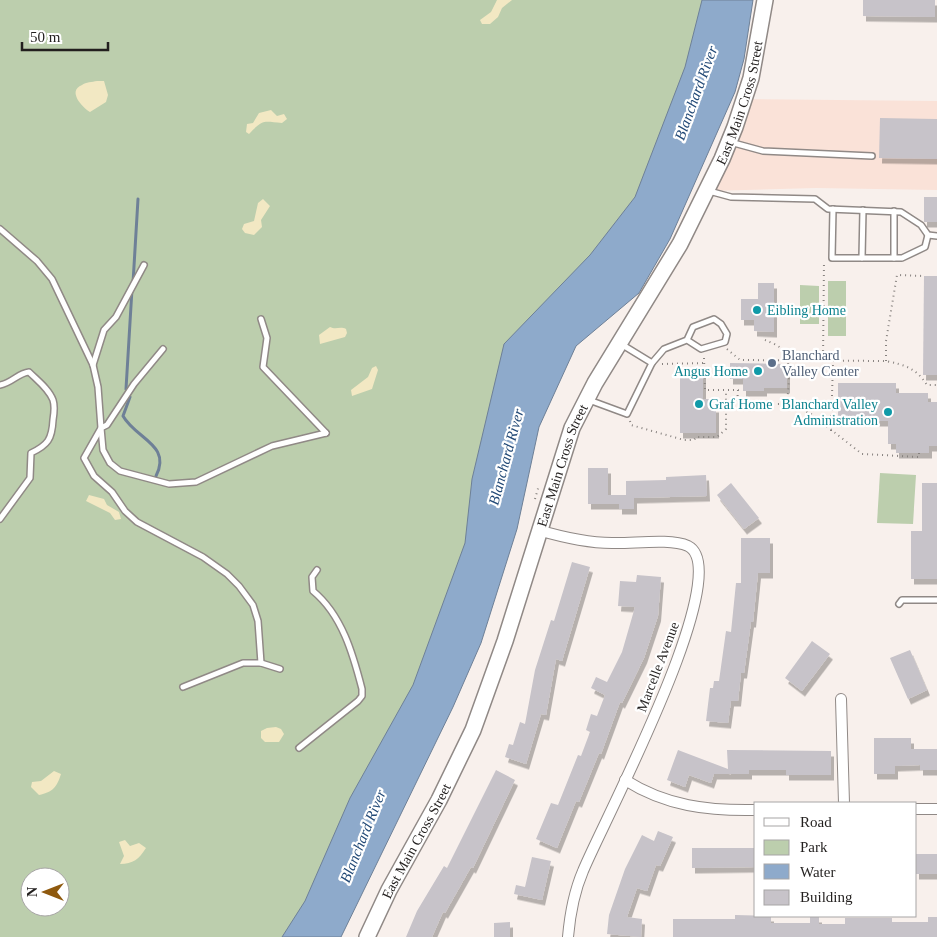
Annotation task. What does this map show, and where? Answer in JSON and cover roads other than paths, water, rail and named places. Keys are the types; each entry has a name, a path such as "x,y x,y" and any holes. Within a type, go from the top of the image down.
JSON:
{"main road":[{"name":"East Main Cross Street","path":"367,937 385,897 439,800 472,730 504,641 562,452 586,399 667,266 708,190 730,142 751,78 765,0"}],"street":[{"name":"Marcelle Avenue","path":"538,530 595,542 672,543 686,545 695,553 698,561 696,588 686,640 576,889 568,937"},
{"path":"841,699 844,802"},
{"path":"625,780 644,792 676,804 711,809 754,810"},
{"path":"917,809 937,808"}],"lane":[{"path":"730,142 763,151 872,156"},
{"path":"708,190 731,197 815,199 828,209 833,209 894,211 901,212 921,225 928,235 926,247 902,258 832,258 833,209"},
{"path":"862,258 863,210"},
{"path":"894,211 894,258"},
{"path":"0,229 37,260 52,279 93,365 98,387 103,450 110,464 120,471 169,484 196,482 272,446 326,433 263,366 267,338 261,319"},
{"path":"928,235 937,236"},
{"path":"93,365 104,330 116,317 144,265"},
{"path":"586,399 627,414 652,362 664,349 686,340 693,327 714,319 721,324 727,334 725,342 704,348 686,340"},
{"path":"620,343 652,362"},
{"path":"164,349 134,384 107,425 101,428 84,458 94,476 112,492 125,511 137,522 203,556 227,574 239,586 253,605 258,621 261,663"},
{"path":"0,384 9,383 22,372 29,372 46,389 52,399 54,409 52,437 43,448 31,453 30,478 0,518"},
{"path":"299,748 362,696 362,688 347,641 327,605 313,592 312,577 317,570"},
{"path":"899,604 902,600 937,600"},
{"path":"183,687 242,663 261,663 280,669"}],"water":[{"name":"Blanchard River","path":"702,0 753,0 744,59 735,92 670,239 639,293 576,346 539,427 517,529 481,643 453,707 341,937 282,937 305,901 350,798 413,685 465,543 472,479 504,344 590,255 635,197 685,67"}],"waterway":[{"path":"133,283 138,199"},
{"path":"132,289 126,389 130,397 123,416 156,449 160,465 156,476"}],"place":[{"name":"Eibling Home","path":"757,310"},
{"name":"Blanchard Valley Center","path":"772,363"},
{"name":"Angus Home","path":"758,371"},
{"name":"Graf Home","path":"699,404"},
{"name":"Blanchard Valley Administration","path":"888,412"}]}
